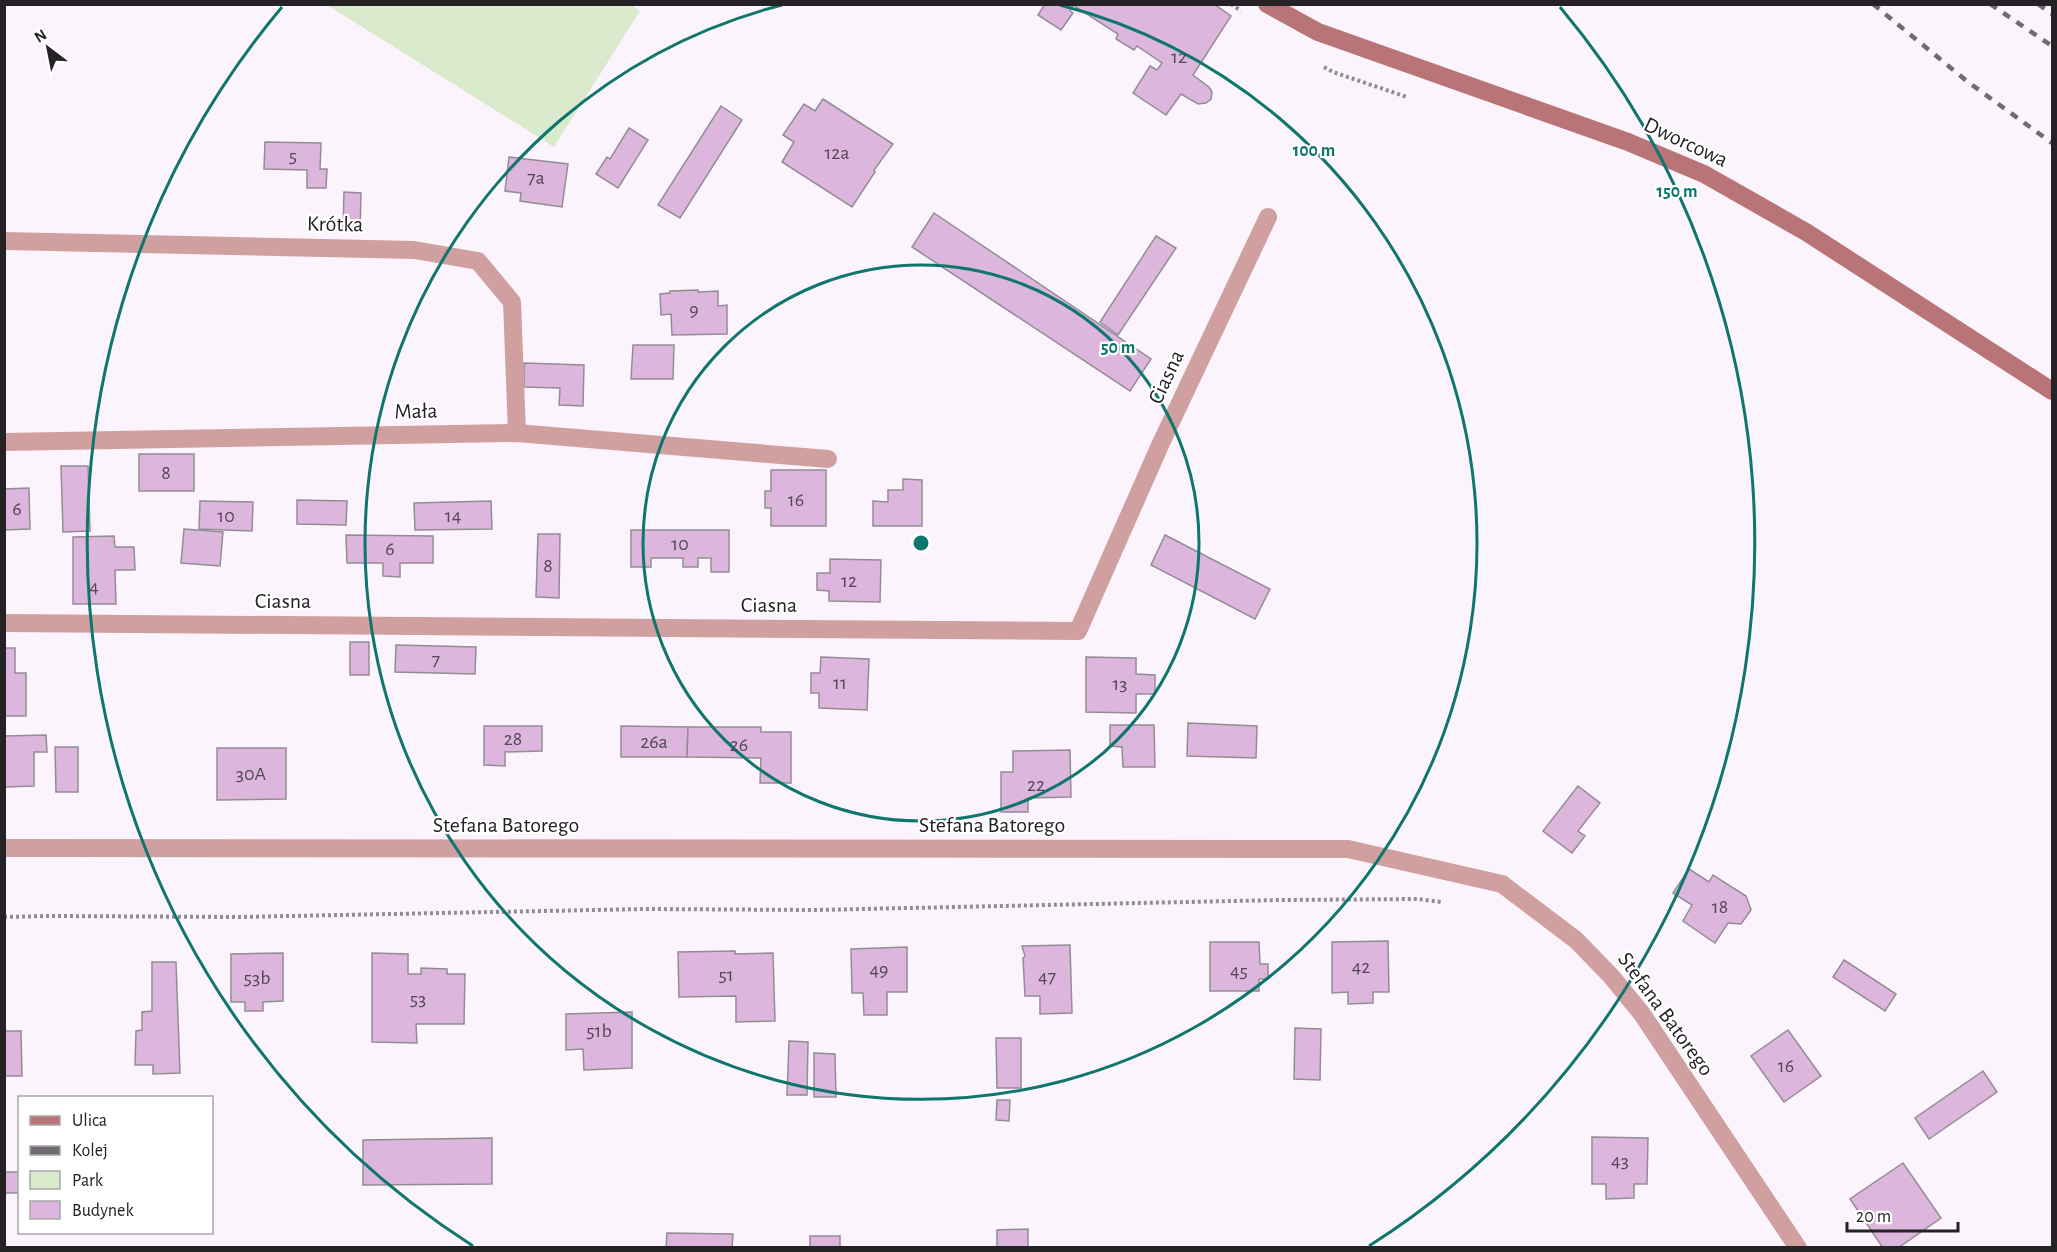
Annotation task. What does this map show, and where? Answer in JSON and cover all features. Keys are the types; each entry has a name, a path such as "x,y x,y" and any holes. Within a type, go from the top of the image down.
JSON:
{"street":[{"name":"Dworcowa","path":"1267,4 1318,32 1628,142 1704,174 1806,232 2052,391"},
{"name":"Ciasna","path":"4,623 1078,631 1161,443 1268,217"},
{"name":"Krótka","path":"4,241 414,250 478,261 512,302 517,434"},
{"name":"Mała","path":"4,442 517,434 828,459"},
{"name":"Stefana Batorego","path":"4,848 1348,849 1502,884 1576,940 1611,976 1642,1014 1798,1248"}],"path":[{"path":"1232,4 1250,17"},
{"path":"1324,66 1333,72 1411,98"},
{"path":"4,917 238,917 645,909 816,910 1279,900 1418,899 1451,903"}],"green space":[{"path":"327,5 631,5 640,11 554,147"}],"building":[{"path":"1045,4 1214,4 1231,16 1193,75 1209,87 1212,92 1211,99 1206,103 1198,104 1181,94 1166,115 1133,93 1150,66 1157,70 1162,63 1137,46 1134,50 1116,39 1118,34 1073,5 1070,11 1073,13 1061,30 1038,15"},
{"path":"823,99 893,144 852,207 782,162 794,142 783,135 804,104 815,111"},
{"path":"721,106 742,120 680,218 658,205"},
{"path":"629,128 648,140 618,188 596,174 607,157 610,159"},
{"path":"265,142 321,143 320,169 327,169 326,188 307,188 307,170 264,169"},
{"path":"509,157 568,164 562,207 520,201 521,193 505,191"},
{"path":"344,192 361,193 360,232 343,231"},
{"path":"934,213 1151,359 1130,391 912,247"},
{"path":"1156,236 1176,248 1118,335 1100,322"},
{"path":"698,290 698,292 718,291 718,306 727,305 727,334 672,335 671,314 661,315 660,294 670,293 670,291"},
{"path":"633,345 674,345 673,379 631,379"},
{"path":"524,363 584,365 583,406 559,405 560,388 524,387"},
{"path":"139,454 194,454 194,491 139,491"},
{"path":"61,466 88,466 90,531 63,532"},
{"path":"771,470 826,470 826,526 771,526 771,508 765,508 765,491 771,491"},
{"path":"903,479 922,480 922,526 873,526 873,501 888,502 888,490 903,490"},
{"path":"29,488 30,529 4,530 4,489"},
{"path":"297,500 347,501 346,525 297,524"},
{"path":"200,501 253,502 252,531 199,529"},
{"path":"491,501 492,529 415,530 414,503"},
{"path":"184,529 223,532 220,566 181,563"},
{"path":"631,530 729,530 729,572 711,572 711,558 698,558 698,567 683,567 683,558 651,558 651,567 631,567"},
{"path":"538,534 560,534 559,598 536,597"},
{"path":"346,535 433,536 433,563 400,563 400,577 383,576 383,563 347,563"},
{"path":"1165,535 1270,589 1255,619 1151,565"},
{"path":"114,536 115,547 134,547 135,570 115,570 116,604 73,604 73,537"},
{"path":"830,559 881,560 880,602 829,601 829,591 817,590 817,573 830,573"},
{"path":"350,642 369,642 369,675 350,675"},
{"path":"396,645 476,647 475,674 395,672"},
{"path":"4,648 15,648 15,673 26,673 26,716 4,716"},
{"path":"821,657 869,659 867,710 819,708 819,693 811,693 811,673 820,673"},
{"path":"1086,657 1136,658 1136,674 1155,675 1155,694 1136,694 1136,713 1086,712"},
{"path":"1188,723 1257,726 1256,758 1187,756"},
{"path":"1110,725 1154,725 1155,767 1123,767 1122,747 1110,746"},
{"path":"484,726 542,726 542,751 505,752 505,766 484,765"},
{"path":"621,726 688,727 687,757 621,757"},
{"path":"688,727 761,727 761,732 791,732 791,783 760,783 761,758 687,757"},
{"path":"46,735 47,752 34,752 34,786 4,787 4,736"},
{"path":"55,747 78,747 78,792 56,792"},
{"path":"217,748 286,748 286,799 217,800"},
{"path":"1070,750 1071,797 1028,798 1028,812 1001,812 1001,772 1013,772 1013,751"},
{"path":"1578,786 1600,803 1578,831 1585,836 1572,853 1543,831"},
{"path":"1689,869 1709,882 1713,875 1746,896 1751,910 1741,924 1728,923 1715,943 1683,921 1692,905 1673,893"},
{"path":"1388,941 1389,992 1373,992 1373,1003 1348,1004 1348,992 1332,993 1332,942"},
{"path":"1210,942 1259,942 1260,964 1268,964 1268,979 1259,979 1259,991 1210,991"},
{"path":"1070,945 1072,1013 1040,1014 1040,996 1025,996 1023,958 1025,956 1022,946"},
{"path":"907,947 907,992 887,992 887,1015 864,1015 863,993 852,993 851,949"},
{"path":"735,951 735,954 773,953 775,1021 736,1022 736,996 679,997 678,952"},
{"path":"283,953 283,1001 263,1002 263,1011 245,1011 245,1002 231,1002 231,954"},
{"path":"372,953 408,954 408,974 421,974 421,968 447,969 447,974 465,974 464,1024 416,1024 417,1043 372,1042"},
{"path":"1844,960 1896,994 1885,1011 1833,977"},
{"path":"152,962 176,962 180,1073 153,1074 153,1065 135,1065 136,1031 142,1030 142,1012 152,1011"},
{"path":"632,1012 632,1068 584,1070 583,1049 566,1050 566,1014"},
{"path":"1295,1028 1321,1029 1320,1080 1294,1079"},
{"path":"1788,1030 1821,1076 1784,1102 1751,1056"},
{"path":"4,1031 21,1031 22,1076 4,1076"},
{"path":"996,1038 1021,1038 1021,1088 997,1088"},
{"path":"789,1041 808,1042 807,1095 787,1095"},
{"path":"814,1053 835,1054 836,1097 814,1097"},
{"path":"1983,1071 1997,1092 1929,1139 1915,1118"},
{"path":"997,1100 1010,1100 1009,1121 996,1120"},
{"path":"1592,1137 1648,1138 1647,1184 1634,1184 1634,1198 1606,1199 1606,1184 1592,1184"},
{"path":"492,1138 492,1184 363,1185 363,1140"},
{"path":"1903,1163 1941,1218 1898,1248 1883,1248 1850,1199"},
{"path":"4,1172 18,1172 18,1193 4,1193"},
{"path":"1028,1229 1028,1248 997,1248 997,1230"},
{"path":"667,1233 733,1234 732,1248 666,1248"},
{"path":"810,1236 840,1236 840,1248 810,1248"}],"railway":[{"path":"1873,4 1968,82 2052,143"},
{"path":"1990,4 2052,46"},
{"path":"2038,4 2052,14"}]}
